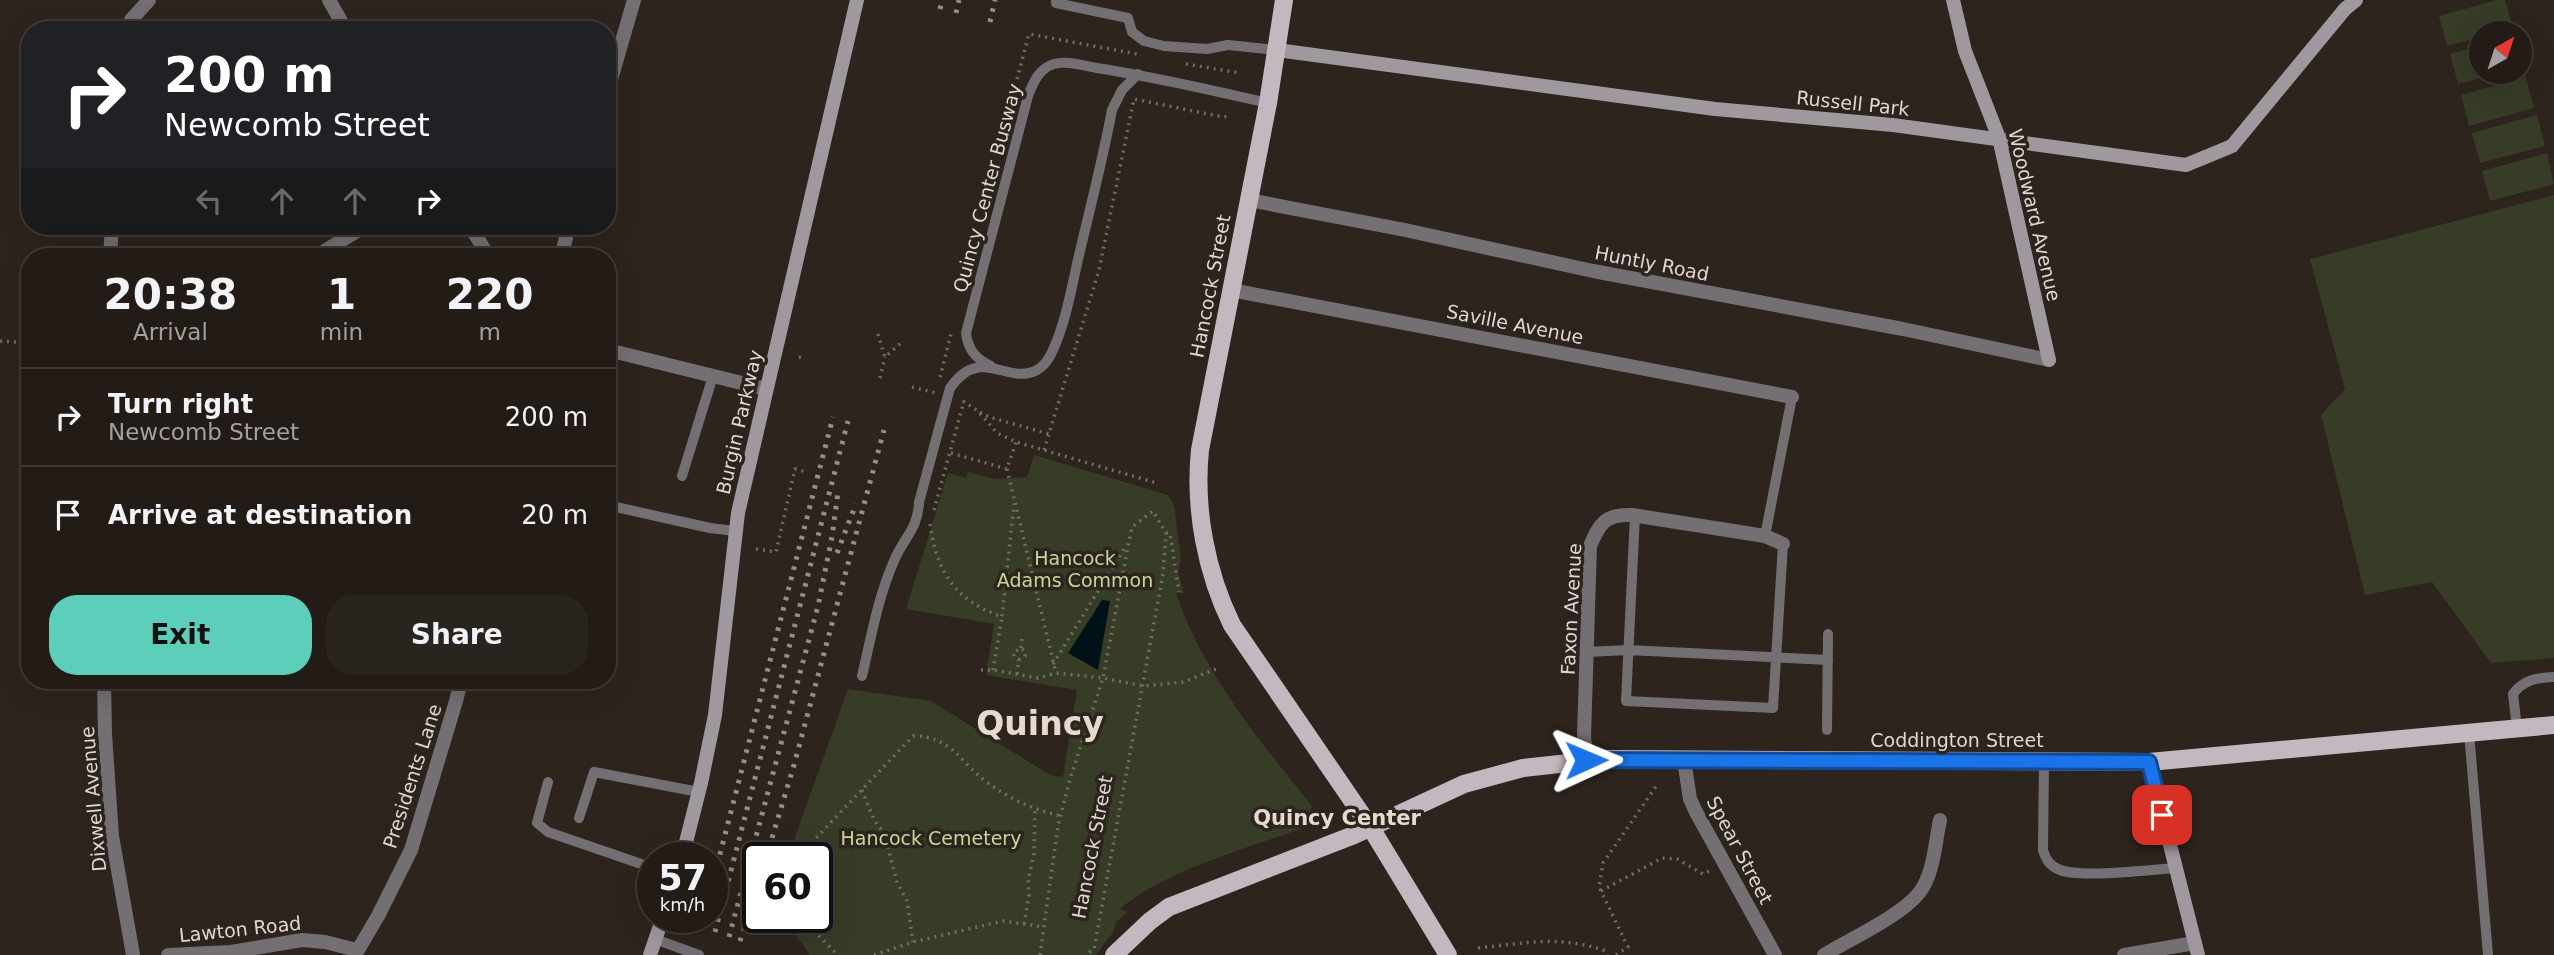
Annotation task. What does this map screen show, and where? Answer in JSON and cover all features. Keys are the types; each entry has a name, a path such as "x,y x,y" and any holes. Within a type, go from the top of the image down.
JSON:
{"main road":[{"name":"Hancock Street","path":"1284,0 1268,103 1198,473 1201,521 1211,573 1223,608 1238,636 1371,828 1444,954"},
{"name":"Coddington Street","path":"1114,955 1169,907 1371,828 1464,784 1503,772 1586,760 2149,762 2554,725"}],"street":[{"path":"131,21 149,0"},
{"path":"329,0 341,21"},
{"path":"616,62 634,0"},
{"name":"Burgin Parkway","path":"686,842 699,792 718,693 736,531 745,479 857,0"},
{"name":"Woodward Avenue","path":"1953,0 1965,51 1999,138 2049,360"},
{"name":"Russell Park","path":"1277,50 1715,109 1893,125 2186,165 2232,146 2356,0"},
{"name":"Huntly Road","path":"1249,200 1405,230 1593,271 1903,329 2049,360"},
{"path":"330,248 350,235"},
{"name":"Saville Avenue","path":"1231,290 1792,397"},
{"path":"616,352 766,389"},
{"name":"Faxon Avenue","path":"1586,760 1590,546 1604,520 1617,514 1634,516 1765,536 1783,544"},
{"name":"Dixwell Avenue","path":"104,689 111,836 133,955"},
{"name":"Presidents Lane","path":"356,953 379,916 411,850 459,689"},
{"name":"Spear Street","path":"1684,760 1690,799 1696,812 1775,955"},
{"path":"2124,955 2196,949 2149,762"},
{"path":"1824,955 1905,907 1920,892 1929,872 1940,820"},
{"path":"650,955 657,933"},
{"name":"Lawton Road","path":"168,955 231,952 302,940 325,942 356,953"}],"lane":[{"path":"1056,0 1056,3 1128,18 1132,32 1144,41 1164,46 1207,49 1228,45 1277,50"},
{"name":"Quincy Center Busway","path":"997,368 982,362 973,354 967,344 966,333 1028,96 1034,80 1042,70 1054,64 1068,63 1138,74 1268,103"},
{"path":"862,676 880,601 894,559 918,519 919,502 950,388 957,378 968,370 980,367 1025,373 1037,370 1048,360 1054,349 1071,289 1112,110 1122,90 1138,74"},
{"path":"682,476 713,376"},
{"path":"1765,536 1792,397"},
{"path":"616,507 710,528 736,531"},
{"path":"1634,516 1626,701 1773,708 1783,544"},
{"path":"1827,730 1828,634"},
{"path":"1587,652 1628,650 1828,660"},
{"path":"2517,728 2513,694 2519,686 2532,679 2554,677"},
{"path":"2469,733 2488,955"},
{"path":"2044,761 2043,850 2052,866 2074,873 2176,868"},
{"path":"579,818 594,772 699,792"},
{"path":"548,782 537,823 548,832 637,863"},
{"path":"655,939 699,955"}],"path":[{"path":"1044,450 1099,270 1134,99 1223,117 1230,116"},
{"path":"877,334 885,357 880,378"},
{"path":"0,341 21,342"},
{"path":"885,357 902,342"},
{"path":"912,387 964,401 989,417 1049,434"},
{"path":"964,401 931,517 934,550 948,580 971,603 1002,617"},
{"path":"978,411 997,433 1016,442 1157,484"},
{"path":"1016,442 1007,469 1056,673"},
{"path":"933,448 1007,469"},
{"path":"756,549 776,552 795,469 807,472"},
{"path":"993,670 1002,617 1014,504"},
{"name":"Hancock Street","path":"1040,955 1061,816 1070,779 1103,678 1132,527 1153,511 1166,533 1163,574 1094,949 1085,955"},
{"path":"1166,533 1170,533 1179,593"},
{"path":"1054,664 1129,541"},
{"path":"1021,648 1022,637"},
{"path":"1019,660 1024,658 1026,653 1021,648"},
{"path":"1019,660 1013,653 1021,648"},
{"path":"1017,674 1019,660"},
{"path":"981,670 1038,678 1056,673 1143,685 1183,682 1216,668"},
{"path":"812,842 913,736 939,739 989,784 1035,810 1061,816"},
{"path":"1616,955 1628,947 1598,887 1603,863 1657,785"},
{"path":"862,790 874,820 884,833 897,882 907,901 913,942"},
{"path":"1024,924 1029,896 1028,880 1034,854 1035,810"},
{"path":"1601,891 1630,873 1662,859 1677,859 1703,874 1714,868"},
{"path":"874,955 913,942 1003,921 1044,927"},
{"path":"817,933 838,955"},
{"path":"1478,948 1551,941 1581,943 1606,951 1607,955"}],"green space":[{"path":"2505,0 2511,21 2469,21 2469,40 2447,46 2439,16"},
{"path":"2469,48 2469,81 2458,84 2450,54"},
{"path":"2501,84 2528,84 2534,108 2469,126 2461,95"},
{"path":"2537,115 2545,146 2480,163 2472,133"},
{"path":"2547,153 2554,184 2490,201 2482,171"},
{"path":"2554,195 2554,658 2491,663 2432,582 2365,595 2321,415 2345,389 2310,259"},
{"path":"1034,455 1168,495 1174,505 1181,559 1178,572 1184,593 1176,593 1187,622 1201,651 1234,705 1312,806 1303,828 1207,862 1139,895 1120,909 1128,912 1116,922 1112,934 1096,955 810,955 794,933 833,933 833,842 793,842 848,689 931,701 1050,775 1063,777 1077,690 986,675 994,624 906,609 948,473 966,478 968,472 995,479 1027,477"}],"shaded area":[{"path":"1102,600 1110,601 1098,670 1068,653"}],"railway":[{"path":"940,9 942,0"},
{"path":"956,13 959,0"},
{"path":"990,22 995,0"},
{"path":"723,842 833,417"},
{"path":"728,882 848,421"},
{"path":"771,842 884,430"},
{"path":"729,937 818,606 838,492"},
{"path":"837,553 856,504"},
{"path":"740,941 743,933"}],"district":[{"name":"Quincy","path":"1040,723"},
{"name":"Quincy Center","path":"1337,818"}],"route":[{"path":"1586,760 2149,762 2162,815"}],"park label":[{"name":"Hancock Adams Common","path":"1075,569"},
{"name":"Hancock Cemetery","path":"931,838"}]}
